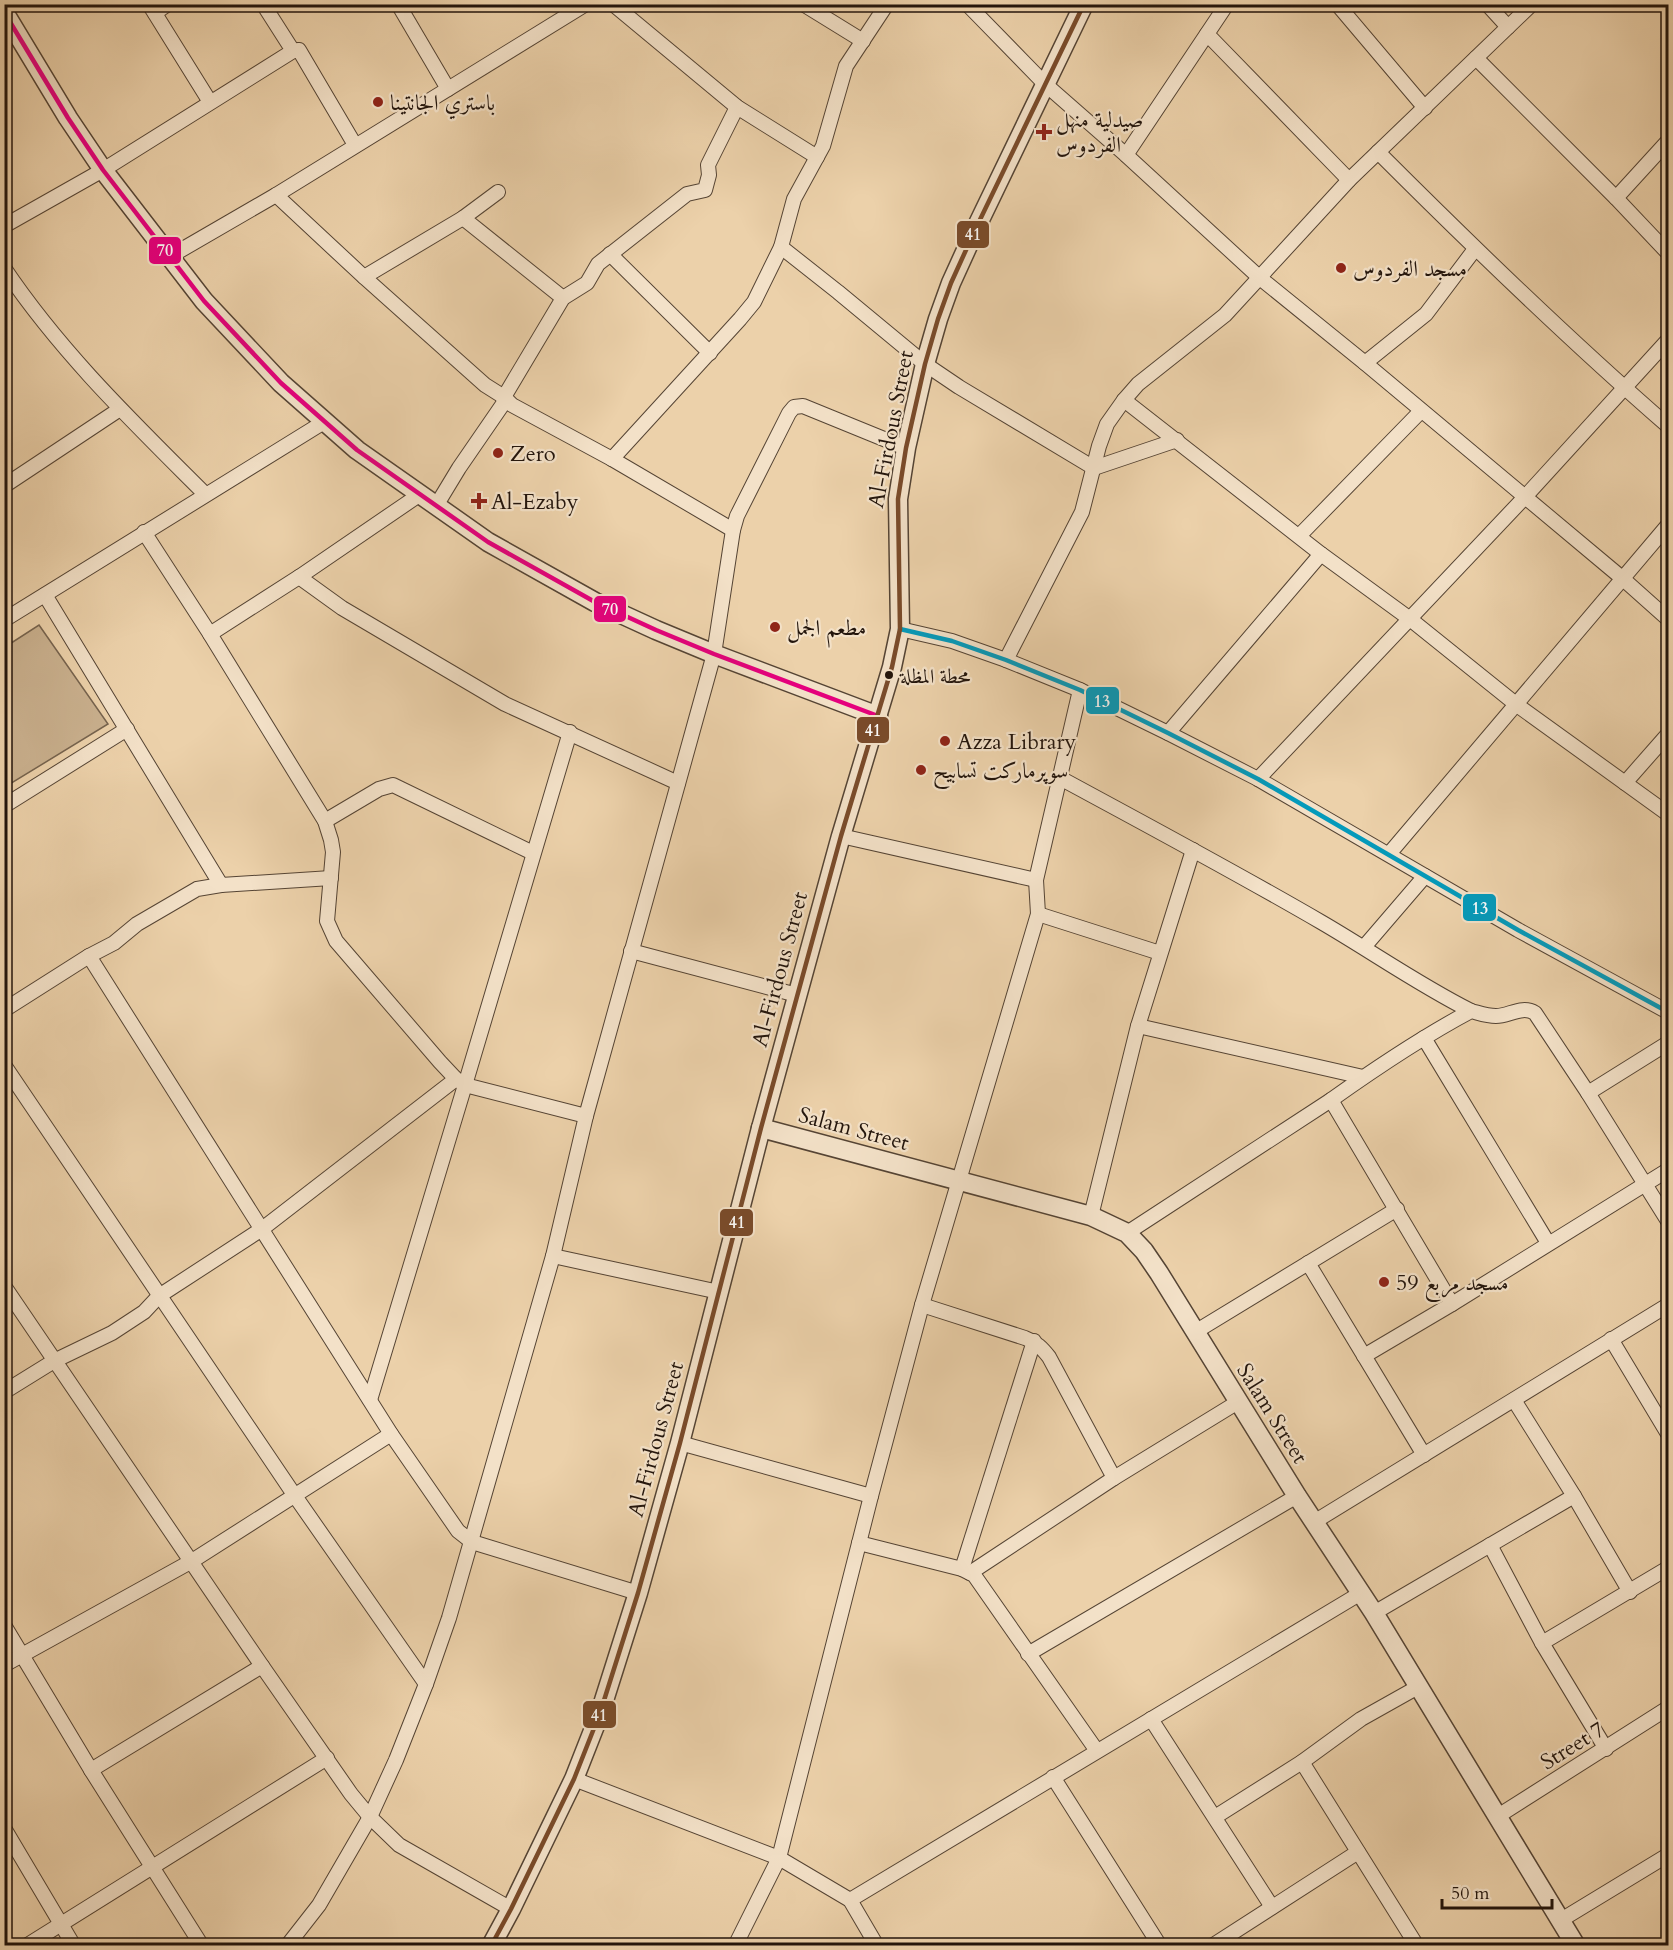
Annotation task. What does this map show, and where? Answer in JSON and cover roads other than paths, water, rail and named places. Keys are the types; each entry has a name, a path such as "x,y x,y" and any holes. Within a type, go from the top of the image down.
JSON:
{"street":[{"path":"168,4 152,9 210,102"},
{"path":"263,4 293,51"},
{"path":"398,4 448,89"},
{"path":"169,257 276,195 586,4"},
{"path":"613,4 737,107 817,157"},
{"path":"803,4 863,41"},
{"path":"612,459 754,302 781,247 794,199 828,131 850,57 887,4"},
{"path":"967,4 1045,84 1260,278 1365,363 1668,619"},
{"name":"Al-Firdous Street","path":"490,1946 511,1909 574,1779 600,1713 638,1593 680,1443 797,995 841,836 892,667 900,629 898,499 906,448 938,319 951,283 1084,4"},
{"path":"1126,155 1227,4"},
{"path":"1337,4 1425,108"},
{"path":"1486,4 1508,27"},
{"path":"1006,660 1082,512 1107,424 1124,400 1138,384 1225,315 1348,180 1532,4"},
{"path":"4,12 68,118 103,170 204,301 265,367 357,450 488,542 547,576 646,626 878,716"},
{"path":"1208,34 1348,180"},
{"path":"4,226 103,170 293,51 299,50 355,145"},
{"path":"1476,58 1668,253"},
{"path":"436,506 503,404 504,397 563,298 587,283 598,264 687,194 705,190 709,175 708,165 737,107"},
{"path":"1616,198 1668,141"},
{"path":"1378,152 1475,249 1668,426"},
{"path":"364,277 462,218 498,192"},
{"path":"276,195 485,385 512,405 612,459 733,531"},
{"path":"462,218 563,298"},
{"path":"781,247 925,364 1094,468"},
{"path":"1365,363 1426,314 1475,249"},
{"path":"610,254 710,353"},
{"path":"4,268 44,322 80,365 120,409 205,494"},
{"path":"1258,779 1524,498 1668,340"},
{"path":"1124,400 1321,554 1410,619 1517,705 1668,814"},
{"path":"287,1946 319,1905 370,1817 396,1760 426,1684 472,1542 553,1256 586,1116 714,654 737,516 794,407 803,406 906,448"},
{"path":"4,486 120,409"},
{"path":"1299,536 1421,411"},
{"path":"4,620 324,422"},
{"path":"1094,468 1177,440"},
{"path":"210,634 299,577 419,495"},
{"path":"1389,854 1668,525"},
{"path":"144,532 325,821 333,852 327,921 336,941 461,1082 586,1116"},
{"path":"1168,733 1321,554"},
{"path":"299,577 342,608 505,704 678,783"},
{"path":"45,595 221,885"},
{"path":"900,629 952,641 1006,660 1080,690 1168,733 1258,779 1518,930 1668,1012"},
{"path":"735,1946 779,1858 922,1305 957,1180 1038,914 1036,880 1080,690"},
{"path":"4,806 127,729"},
{"path":"370,1400 461,1082 570,732"},
{"path":"1625,783 1668,734"},
{"path":"1060,778 1248,880 1364,947 1441,996 1471,1011 1492,1016 1502,1016 1524,1009 1532,1011 1588,1093 1668,1221"},
{"path":"325,821 379,789 393,785 533,853"},
{"path":"841,836 1036,880"},
{"path":"1091,1216 1138,1026 1193,850"},
{"path":"1364,947 1425,876"},
{"path":"4,1010 89,956 114,943 137,924 196,889 221,885 331,878"},
{"path":"1038,914 1160,953"},
{"path":"631,951 797,995"},
{"path":"89,956 391,1434 458,1531 472,1542 638,1593"},
{"path":"1127,1233 1424,1038 1471,1011"},
{"path":"1138,1026 1364,1077"},
{"path":"1424,1038 1548,1243"},
{"path":"1588,1093 1668,1043"},
{"path":"4,1065 295,1496 426,1684"},
{"path":"4,1392 54,1361 112,1333 144,1312 159,1296 262,1229 461,1082"},
{"path":"1331,1100 1452,1304"},
{"name":"Salam Street","path":"761,1128 1091,1216 1127,1233 1159,1273 1297,1496 1374,1613 1576,1946"},
{"path":"1364,1356 1668,1170"},
{"path":"1195,1332 1397,1209"},
{"path":"553,1256 718,1292"},
{"path":"1308,1263 1424,1455"},
{"path":"4,1286 262,1666 370,1817 399,1845 511,1909"},
{"path":"922,1305 1034,1341 1041,1347 1049,1357 1114,1478"},
{"path":"1314,1522 1668,1305"},
{"path":"1611,1339 1668,1434"},
{"path":"966,1571 1034,1341"},
{"path":"1514,1400 1630,1592"},
{"path":"966,1571 1238,1402"},
{"path":"4,1665 192,1561 391,1434"},
{"path":"680,1443 871,1496"},
{"path":"1028,1654 1297,1496"},
{"path":"1374,1613 1574,1496"},
{"path":"859,1543 966,1571 977,1578 1097,1751"},
{"path":"1490,1545 1542,1644 1606,1749"},
{"path":"1542,1644 1668,1568"},
{"path":"850,1900 1361,1593"},
{"path":"4,1625 91,1770 202,1946"},
{"path":"91,1770 262,1666"},
{"path":"1215,1817 1302,1762 1361,1719 1418,1687"},
{"name":"Street 7","path":"1498,1816 1668,1708"},
{"path":"1151,1719 1272,1908"},
{"path":"26,1946 327,1758"},
{"path":"1302,1762 1417,1946"},
{"path":"1053,1777 1160,1946"},
{"path":"574,1779 779,1858 850,1900 877,1946"},
{"path":"4,1828 74,1946"},
{"path":"1212,1946 1358,1852"},
{"path":"1561,1920 1668,1856"}],"place":[{"name":"باستري الجانتينا","path":"378,102"},
{"name":"صيدلية منهل الفردوس","path":"1044,132"},
{"name":"مسجد الفردوس","path":"1341,268"},
{"name":"Zero","path":"498,453"},
{"name":"Al-Ezaby","path":"479,501"},
{"name":"مطعم الجمل","path":"775,627"},
{"name":"محطة المظلة","path":"889,675"},
{"name":"Azza Library","path":"945,741"},
{"name":"سوپرمارکت تسابيح","path":"921,770"},
{"name":"مسجد مربع 59","path":"1384,1282"}]}
